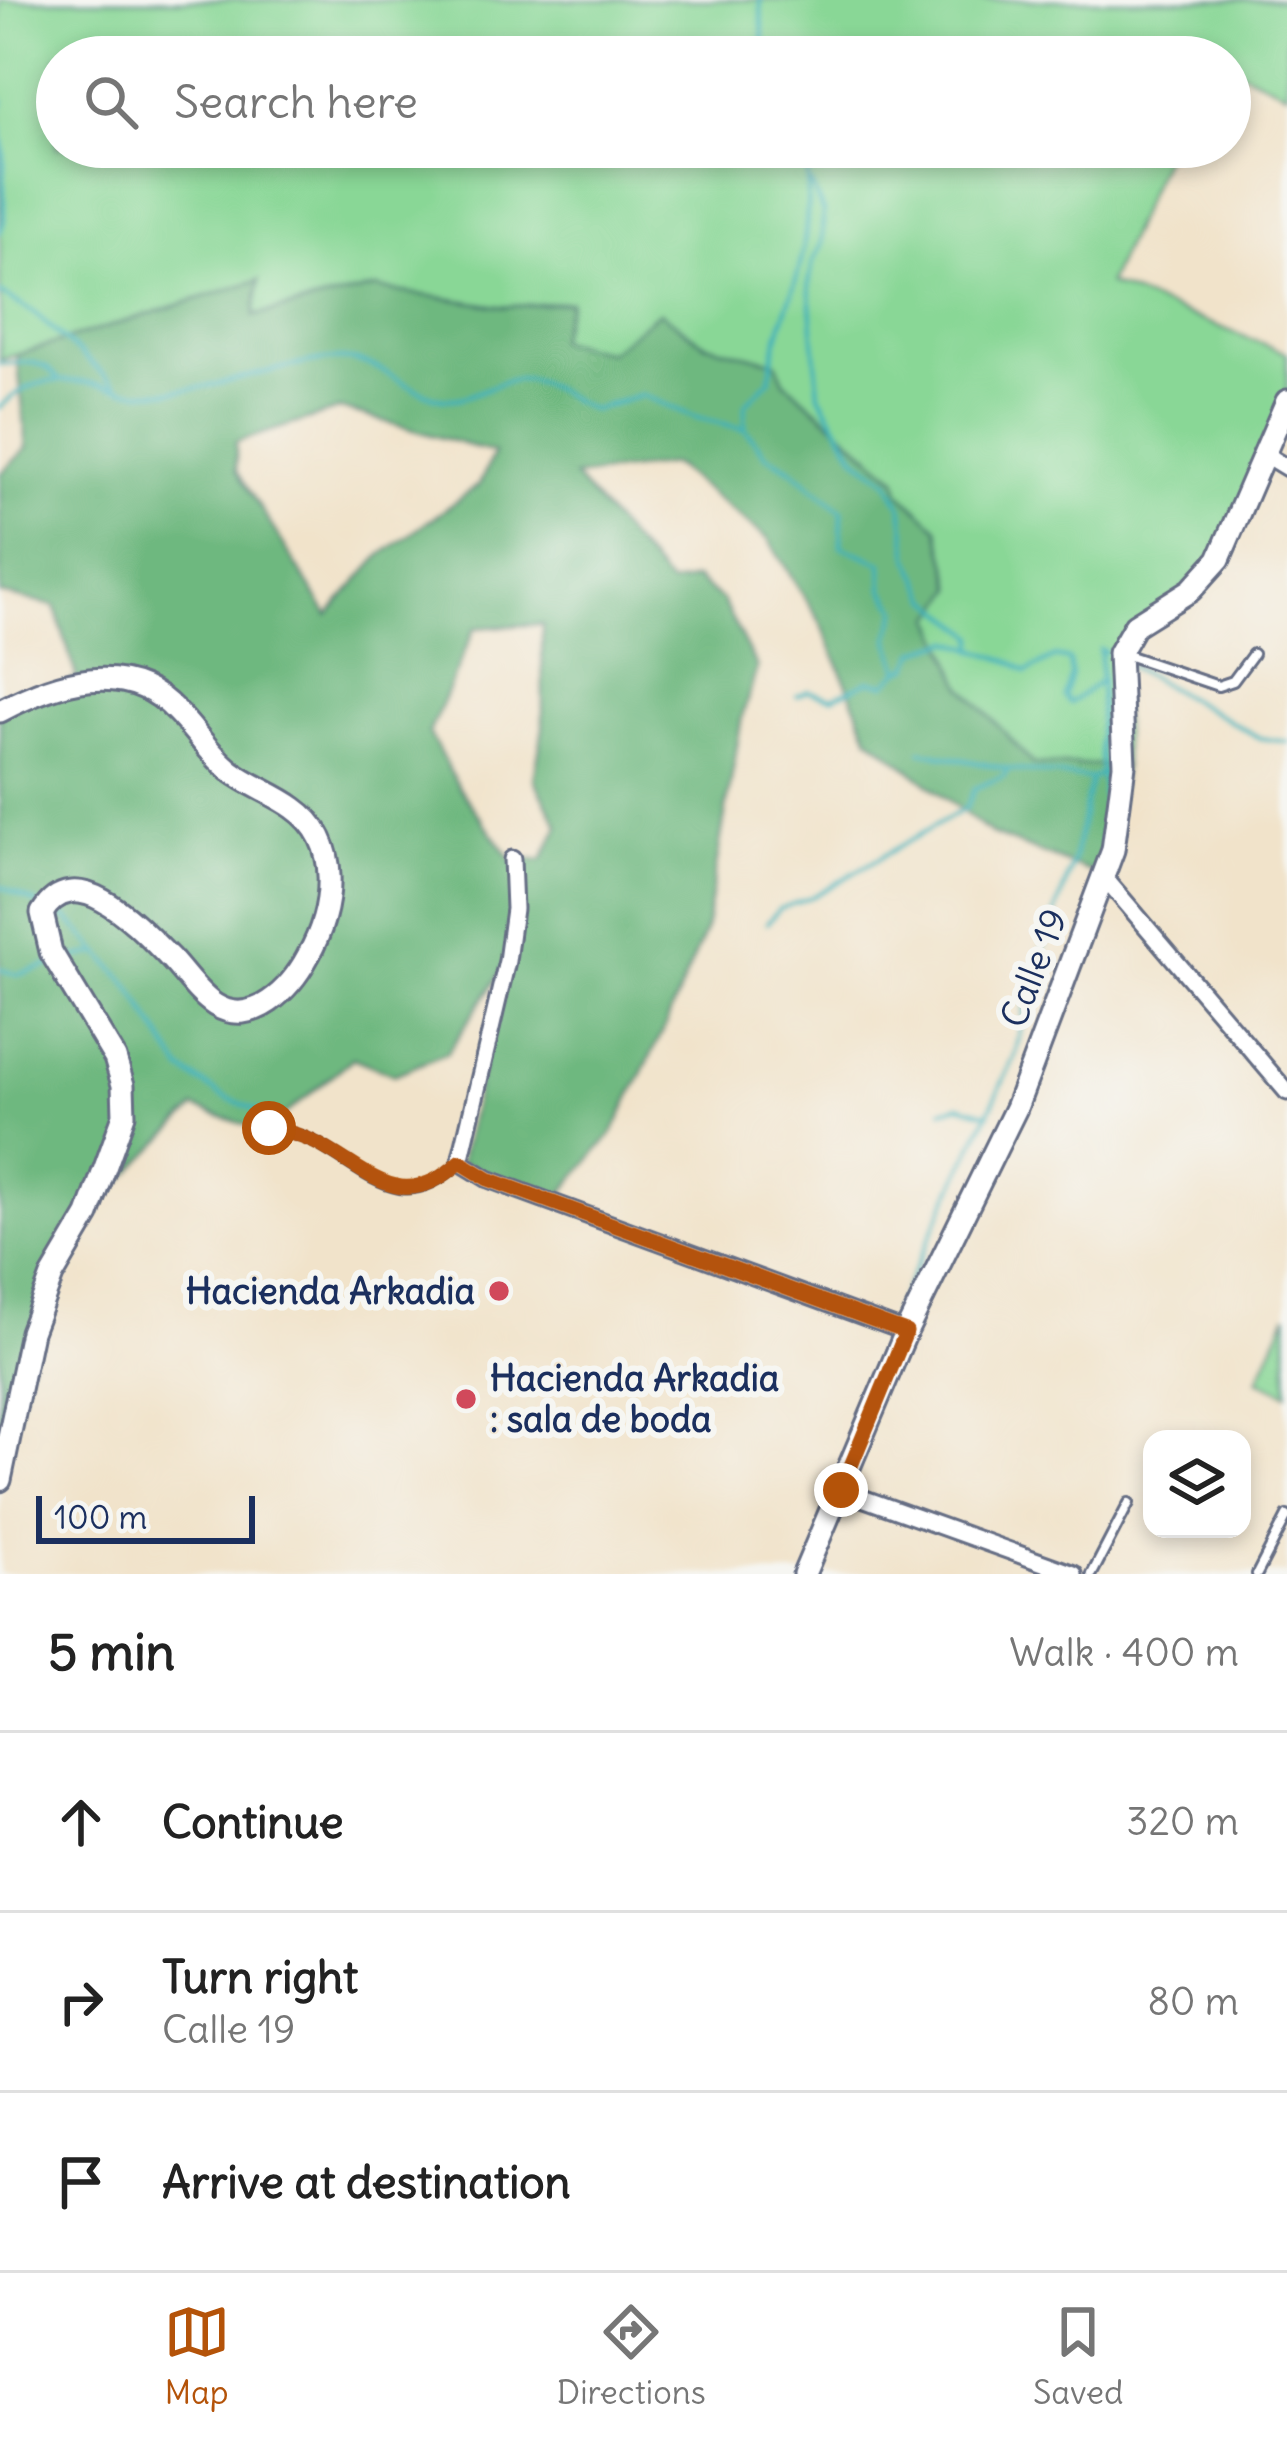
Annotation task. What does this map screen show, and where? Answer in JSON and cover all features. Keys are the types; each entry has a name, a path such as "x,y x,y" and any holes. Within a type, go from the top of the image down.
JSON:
{"street":[{"path":"1119,653 1136,625 1208,575 1219,560 1287,401"},
{"path":"1264,454 1287,468"},
{"name":"Calle 19","path":"804,1574 906,1332 1016,1108 1113,850 1122,800 1119,653"},
{"path":"0,711 77,680 101,677 150,692 172,706 230,770 295,808 312,824 329,859 329,886 322,926 308,958 267,1005 245,1012 215,1005 169,957 94,894 75,889 50,898 42,913 51,952 115,1058 123,1085 124,1115 88,1215 52,1276 31,1332 0,1480"},
{"path":"512,860 514,909 507,961 460,1162 488,1179 906,1332"},
{"path":"1103,877 1287,1092"},
{"path":"841,1490 1074,1574"}],"lane":[{"path":"1119,653 1218,686 1232,681 1253,654"},
{"path":"246,1125 300,1135 377,1184 414,1188 440,1182 460,1162"},
{"path":"1092,1574 1129,1503"},
{"path":"1257,1574 1287,1516"}],"green space":[{"path":"0,0 1287,0 1287,92 1251,76 1251,36 36,36 36,168 1159,168 1108,284 1287,353 1287,401 1219,559 1122,642 1124,765 1034,765 963,687 933,617 954,588 938,528 900,493 897,478 784,381 776,362 705,344 660,312 609,352 556,340 569,302 504,307 375,288 253,316 258,281 0,360"},
{"path":"259,280 254,316 375,288 504,307 570,302 557,340 609,352 659,312 705,344 776,362 784,381 897,479 900,493 938,528 954,589 933,618 963,687 1034,765 1124,765 1104,877 991,834 869,737 821,623 768,539 672,464 574,477 670,585 695,579 722,600 757,668 742,717 705,931 614,1131 555,1202 460,1162 505,966 447,1053 394,1075 353,1058 269,1128 195,1108 88,1215 52,1276 0,1480 0,711 77,679 55,606 0,594 0,474 27,448 17,355","holes":["341,409 494,453 479,485 381,555 328,615 236,470 236,442","542,624 543,727 534,779 559,826 542,860 511,859 459,788 429,733 475,628"]},
{"path":"1287,1314 1287,1393 1258,1380"}],"waterway":[{"path":"760,0 763,36"},
{"path":"0,111 3,100"},
{"path":"0,125 4,150 0,232"},
{"path":"745,429 745,404 770,380 802,257 807,168"},
{"path":"811,184 823,212 822,243 809,284 819,395 856,457 888,481 902,507 909,557 929,598 975,636 975,651"},
{"path":"0,293 33,312 120,389 169,392 338,359 370,365 438,398 468,396 517,379 547,386 592,410 642,395 695,417 745,429 766,455 790,468 842,511 841,546 882,563 883,589 898,610 889,638 900,670 909,667 917,651 951,641 1027,672 1055,657 1069,660 1071,675 1064,696 1070,703 1101,681 1100,649 1105,652"},
{"path":"0,364 40,365 59,380"},
{"path":"0,408 25,389 54,381 116,388"},
{"path":"1128,665 1260,738 1287,742"},
{"path":"797,696 808,691 832,698 868,681 886,684 899,671"},
{"path":"1101,681 1103,842"},
{"path":"921,751 1008,769"},
{"path":"767,923 779,909 814,896 966,808 975,788 1004,776 1008,769 1091,779 1103,773"},
{"path":"894,1313 1015,1056 1029,990 1073,862 1091,779"},
{"path":"0,886 38,904"},
{"path":"54,912 68,919 129,985 182,1070 222,1096 279,1115"},
{"path":"63,960 98,953"},
{"path":"0,969 17,975 52,964"},
{"path":"943,1110 959,1105 989,1114"}],"place":[{"name":"Hacienda Arkadia","path":"499,1291"},
{"name":"Hacienda Arkadia : sala de boda","path":"466,1399"}],"route":[{"path":"269,1128 318,1144 377,1184 414,1188 440,1182 460,1162 488,1179 906,1332 841,1490"}]}
